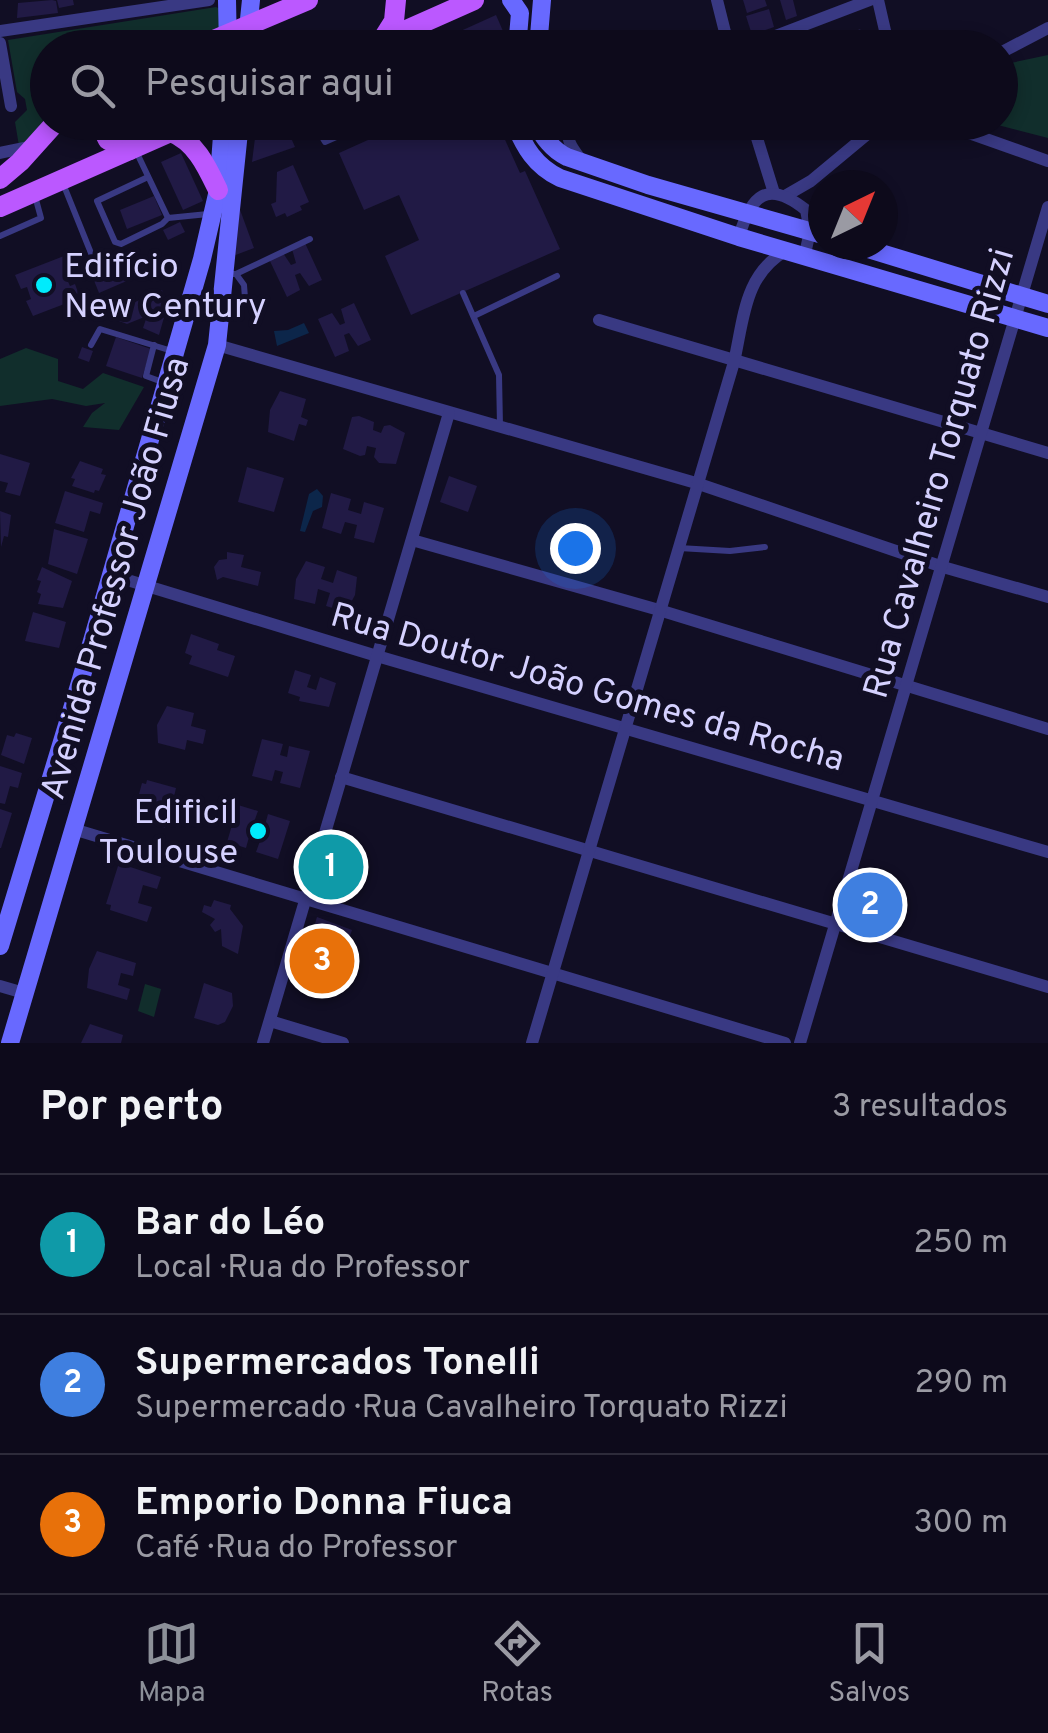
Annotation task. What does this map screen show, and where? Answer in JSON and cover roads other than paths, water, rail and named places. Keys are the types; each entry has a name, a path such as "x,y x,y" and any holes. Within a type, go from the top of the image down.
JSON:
{"main road":[{"path":"227,0 234,30"},
{"path":"237,30 252,0"},
{"path":"245,30 308,0"},
{"path":"386,30 394,21 396,0"},
{"path":"406,30 474,0"},
{"path":"511,0 520,13 518,30"},
{"path":"540,30 542,0"},
{"path":"0,179 40,140"},
{"path":"108,140 132,149"},
{"path":"0,207 152,140"},
{"path":"184,140 196,151 218,190"},
{"name":"Avenida Professor João Fiusa","path":"0,946 214,214 222,140"},
{"name":"Avenida Professor João Fiusa","path":"10,1043 217,344 231,274 239,140"},
{"path":"523,140 532,158 548,172 739,237 1048,328"},
{"path":"549,140 558,152 648,185 808,230"},
{"path":"642,205 648,185"},
{"path":"898,258 1048,304"}],"street":[{"path":"0,32 209,0"},
{"path":"717,0 725,30"},
{"path":"791,30 870,0"},
{"path":"878,0 885,30"},
{"path":"1018,43 1048,28"},
{"path":"0,43 11,106"},
{"path":"568,140 582,161"},
{"path":"759,140 780,195 806,210"},
{"path":"824,170 860,140"},
{"path":"989,140 1048,161"},
{"path":"0,154 35,146"},
{"path":"739,237 746,211 756,198 780,195 808,182"},
{"path":"808,190 808,214"},
{"name":"Rua Cavalheiro Torquato Rizzi","path":"800,1043 1048,207"},
{"path":"532,1043 734,362 753,282 772,258 796,252 808,241"},
{"path":"599,320 1048,453"},
{"path":"217,344 696,483 943,568 1048,597"},
{"path":"263,1043 449,412"},
{"path":"412,540 659,610 1048,729"},
{"name":"Rua Doutor João Gomes da Rocha","path":"111,574 1048,852"},
{"path":"341,778 1048,987"},
{"path":"73,830 784,1043"},
{"path":"0,986 24,993"},
{"path":"270,1020 344,1043"}],"lane":[{"path":"132,149 168,218"},
{"path":"148,177 98,201 114,242 121,244 168,218 214,214"},
{"path":"62,180 95,263"},
{"path":"0,236 41,218 33,192"},
{"path":"231,274 310,239"},
{"path":"474,316 556,276"},
{"path":"464,293 499,375 500,427"},
{"path":"92,344 100,329 174,351"},
{"path":"154,345 146,376 165,383"},
{"path":"678,548 730,551 765,547"}],"water":[{"path":"304,323 309,333 277,346 274,331"},
{"path":"317,489 323,496 322,507 313,511 305,532 300,531 309,494"}],"place":[{"name":"Edifício New Century","path":"44,285"},
{"name":"Edificil Toulouse","path":"258,831"},
{"name":"Bar do Léo","path":"331,867"},
{"name":"Supermercados Tonelli","path":"870,905"},
{"name":"Emporio Donna Fiuca","path":"322,961"}]}
